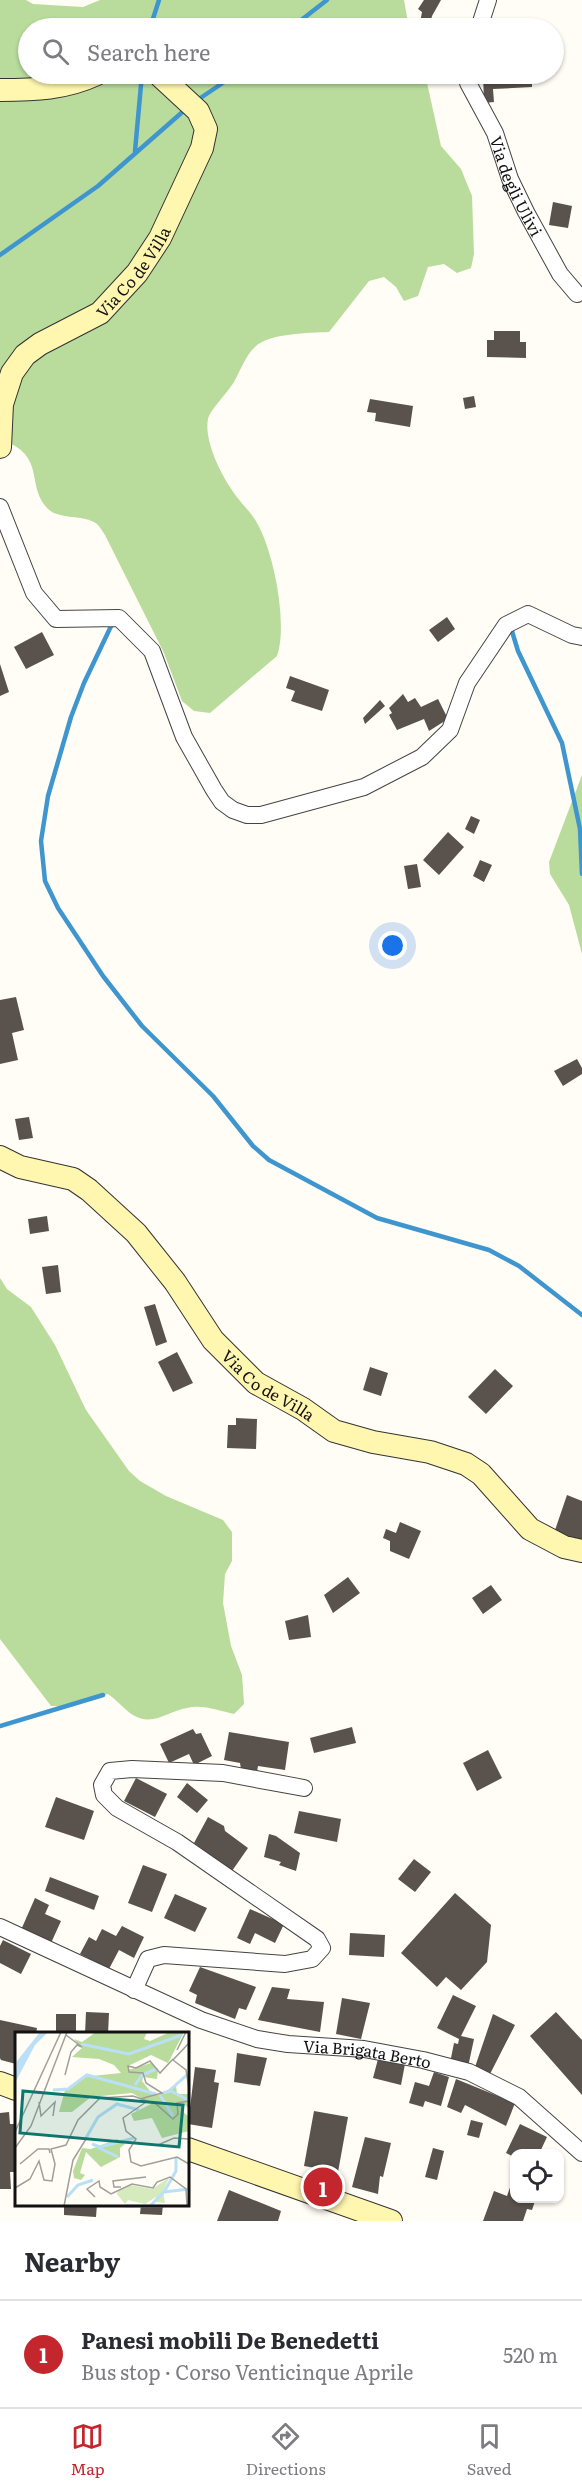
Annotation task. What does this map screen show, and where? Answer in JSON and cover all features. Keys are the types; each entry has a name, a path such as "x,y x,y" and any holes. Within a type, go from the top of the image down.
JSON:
{"street":[{"path":"482,18 488,0"},
{"path":"0,90 39,91 72,84"},
{"name":"Via Co de Villa","path":"0,447 2,404 12,374 26,355 40,344 100,313 137,273 160,238 202,148 206,129 198,111 169,84"},
{"name":"Via degli Ulivi","path":"469,84 495,133 510,179 526,212 560,274 577,294"},
{"path":"0,507 34,593 56,619 119,618 152,651 184,737 214,790 222,802 233,810 247,815 261,815 364,787 422,757 450,730 467,683 506,625 528,614 572,635 582,637"},
{"name":"Via Co de Villa","path":"0,1157 20,1167 73,1179 89,1190 136,1233 175,1282 213,1340 256,1383 303,1409 334,1431 374,1442 430,1452 466,1464 481,1474 530,1529 564,1547 582,1551"},
{"path":"134,1990 148,1959 164,1955 285,1964 312,1959 322,1947 317,1940 177,1842 117,1808 104,1795 102,1785 110,1771 132,1769 223,1773 304,1788"},
{"name":"Via Brigata Berto","path":"0,1927 201,2020 257,2039 288,2044 364,2049 423,2060 469,2072 519,2097 582,2153"},
{"path":"0,2083 15,2089"},
{"path":"189,2149 391,2221"}],"green space":[{"path":"0,0 26,0 33,4 83,7 100,0 404,0 407,18 18,18 18,84 427,84 441,146 461,169 472,196 474,254 471,268 457,273 444,264 428,267 418,296 404,301 396,287 384,277 369,281 329,332 279,336 261,342 255,347 234,382 209,415 208,436 217,463 233,492 257,523 269,552 280,608 280,643 277,656 210,713 194,711 182,701 164,653 105,535 97,524 85,519 58,515 48,509 41,500 28,458 10,443 0,452"},
{"path":"582,775 582,954 569,905 550,874 549,862"},
{"path":"0,1278 7,1289 31,1307 55,1345 86,1410 129,1471 140,1481 166,1496 223,1520 232,1532 232,1561 225,1574 223,1603 231,1646 242,1675 244,1704 234,1714 211,1708 193,1707 154,1719 140,1718 108,1694 66,1706 51,1706 0,1639"}],"building":[{"path":"424,0 441,0 432,18 421,18 422,12 418,9"},
{"path":"483,84 532,84 532,87 493,89 494,102 484,103"},
{"path":"553,202 572,206 568,228 549,225"},
{"path":"494,331 520,331 520,342 526,342 526,358 487,357 487,340 494,340"},
{"path":"474,396 476,407 465,409 463,398"},
{"path":"370,399 413,406 410,427 375,421 376,413 367,412"},
{"path":"447,617 455,629 438,642 429,630"},
{"path":"42,632 54,655 26,669 14,647"},
{"path":"0,664 9,692 0,696"},
{"path":"290,676 329,690 322,711 291,701 295,691 286,688"},
{"path":"403,694 408,702 415,698 421,707 438,699 448,719 429,731 424,719 397,730 389,715 392,713 389,708"},
{"path":"380,700 385,706 365,724 363,718"},
{"path":"471,816 480,820 474,834 465,829"},
{"path":"448,832 464,847 439,875 423,860"},
{"path":"480,860 492,865 484,882 473,876"},
{"path":"417,864 421,887 408,889 404,866"},
{"path":"16,997 24,1030 12,1033 18,1060 0,1064 0,1000"},
{"path":"577,1059 582,1068 582,1074 563,1086 554,1071"},
{"path":"29,1117 33,1138 19,1140 15,1119"},
{"path":"47,1216 49,1231 30,1234 28,1219"},
{"path":"58,1265 61,1292 46,1294 42,1267"},
{"path":"155,1304 167,1342 156,1346 144,1307"},
{"path":"177,1352 193,1383 173,1392 158,1362"},
{"path":"370,1367 388,1373 381,1396 363,1390"},
{"path":"495,1369 513,1386 486,1414 468,1397"},
{"path":"236,1418 257,1419 256,1449 227,1448 228,1425 236,1425"},
{"path":"567,1495 582,1501 582,1545 553,1536"},
{"path":"400,1522 421,1531 409,1559 390,1551 390,1541 383,1538 386,1529 396,1533"},
{"path":"348,1577 360,1593 333,1613 324,1595"},
{"path":"491,1585 502,1600 483,1614 472,1598"},
{"path":"308,1615 311,1637 289,1640 285,1621"},
{"path":"352,1727 356,1743 314,1753 310,1738"},
{"path":"193,1729 196,1734 201,1733 212,1756 194,1765 189,1754 169,1763 160,1744"},
{"path":"229,1732 289,1742 285,1770 258,1766 257,1772 241,1769 240,1763 224,1760"},
{"path":"488,1750 502,1778 477,1791 463,1763"},
{"path":"136,1778 167,1794 155,1817 124,1801"},
{"path":"187,1783 208,1800 197,1813 177,1797"},
{"path":"56,1797 94,1811 84,1840 45,1827"},
{"path":"299,1811 341,1819 337,1842 294,1833"},
{"path":"208,1817 224,1826 225,1831 248,1848 232,1871 194,1843"},
{"path":"269,1834 276,1836 300,1853 296,1871 279,1865 281,1862 264,1857"},
{"path":"414,1859 431,1872 415,1892 398,1879"},
{"path":"143,1865 167,1874 152,1912 128,1903"},
{"path":"50,1877 99,1896 94,1910 45,1891"},
{"path":"455,1893 491,1925 487,1962 461,1990 446,1977 437,1987 401,1953"},
{"path":"175,1894 207,1908 195,1932 164,1918"},
{"path":"35,1898 49,1905 45,1914 61,1921 51,1943 21,1930"},
{"path":"250,1909 284,1924 275,1943 255,1933 250,1944 237,1938"},
{"path":"122,1926 144,1937 134,1958 119,1950 109,1969 80,1954 89,1937 96,1941 102,1929 116,1936"},
{"path":"350,1933 385,1935 384,1957 349,1955"},
{"path":"3,1940 31,1954 21,1974 0,1963 0,1946"},
{"path":"200,1967 256,1987 246,2010 239,2008 235,2019 195,2003 197,1995 189,1991"},
{"path":"272,1987 290,1989 287,1999 324,2002 320,2032 258,2020"},
{"path":"453,1995 476,2006 461,2036 474,2039 468,2067 450,2063 454,2043 458,2044 459,2039 437,2028"},
{"path":"342,1998 370,2003 361,2039 336,2034"},
{"path":"86,2012 109,2013 108,2032 85,2032"},
{"path":"556,2012 582,2040 582,2095 530,2036"},
{"path":"56,2014 76,2014 76,2032 56,2032"},
{"path":"493,2014 515,2025 490,2074 475,2067"},
{"path":"0,2020 37,2028 36,2032 15,2032 15,2064 0,2058"},
{"path":"237,2053 267,2058 260,2086 234,2082"},
{"path":"378,2059 405,2064 401,2085 373,2078"},
{"path":"195,2067 216,2070 214,2082 219,2083 212,2128 189,2124"},
{"path":"434,2072 449,2077 441,2106 425,2101 423,2107 409,2103 415,2082 429,2086"},
{"path":"456,2079 515,2103 506,2126 465,2105 461,2113 447,2107"},
{"path":"314,2111 348,2117 338,2172 304,2166"},
{"path":"9,2112 10,2124 15,2124 15,2172 10,2172 11,2189 0,2189 0,2113"},
{"path":"471,2120 483,2123 479,2138 467,2135"},
{"path":"520,2124 547,2137 541,2149 510,2149 510,2155 506,2153"},
{"path":"365,2137 391,2143 383,2177 380,2176 378,2194 352,2187"},
{"path":"433,2148 444,2151 437,2180 425,2177"},
{"path":"510,2187 510,2203 534,2203 532,2210 527,2209 523,2221 483,2221 494,2191 507,2196"},
{"path":"229,2190 281,2211 278,2221 217,2221"},
{"path":"64,2206 97,2206 96,2217 64,2215"},
{"path":"141,2206 163,2206 162,2215 140,2214"}],"waterway":[{"path":"153,18 159,0"},
{"path":"304,18 327,0"},
{"path":"135,151 141,84"},
{"path":"196,101 221,84"},
{"path":"0,255 98,186 187,108"},
{"path":"113,622 84,683 71,717 48,796 41,841 45,881 58,908 103,976 142,1026 213,1096 253,1146 269,1160 377,1218 489,1250 519,1266 582,1315"},
{"path":"511,628 518,651 562,743 580,829 582,874"},
{"path":"0,1726 103,1695"}],"place":[{"name":"Panesi mobili De Benedetti","path":"323,2187"}]}
